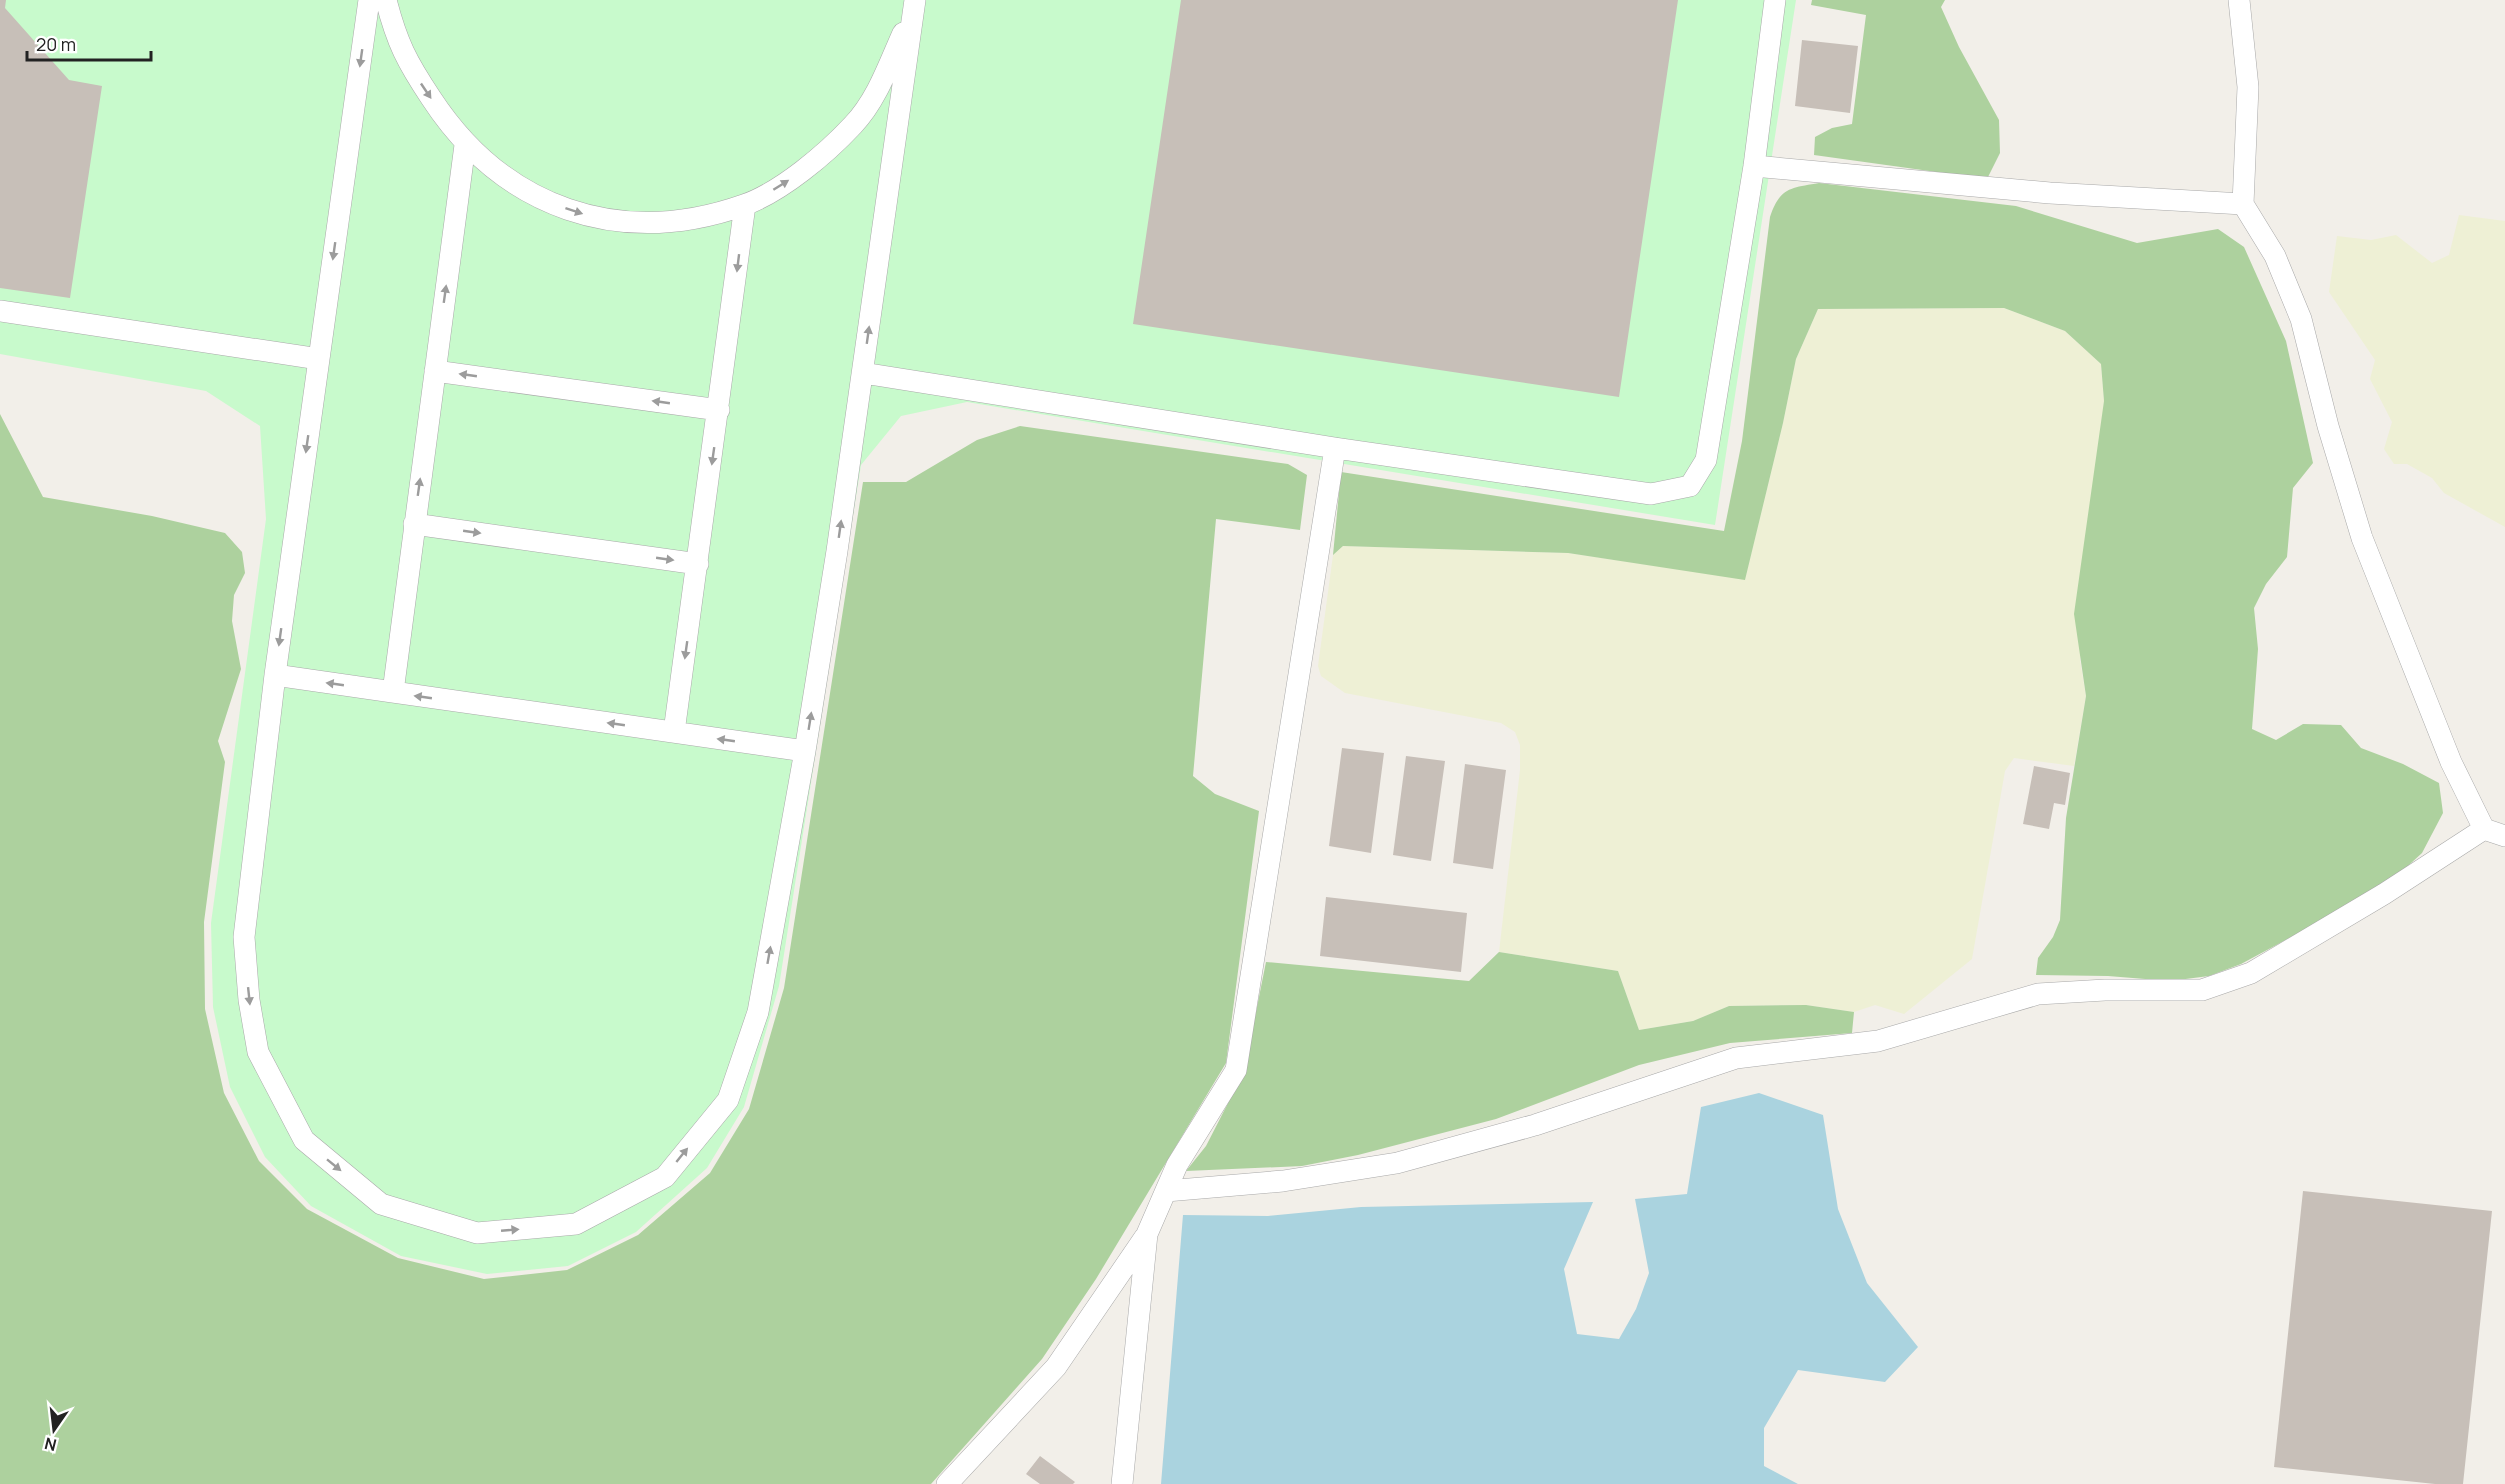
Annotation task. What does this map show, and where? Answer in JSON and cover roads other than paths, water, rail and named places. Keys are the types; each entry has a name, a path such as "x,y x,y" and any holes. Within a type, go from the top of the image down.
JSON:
{"lane":[{"path":"369,0 275,675 244,937 249,1000 258,1052 304,1140 381,1204 477,1233 576,1224 596,1214 664,1177 728,1100 758,1012 805,751 863,373 913,4"},
{"path":"386,0 406,61 465,145 505,178 539,198 585,215 614,221 653,224 693,219 745,205 800,172 854,124 873,99 913,4"},
{"path":"863,373 1335,448 1651,494 1690,486 1706,460 1754,166 1775,0"},
{"path":"2239,0 2248,87 2243,204 2275,256 2301,319 2328,426 2362,538 2451,762 2484,829 2505,836"},
{"path":"393,692 465,145"},
{"path":"1754,166 2050,193 2243,204"},
{"path":"674,732 745,205"},
{"path":"0,311 319,359"},
{"path":"435,370 719,410"},
{"path":"947,1484 1056,1367 1147,1234 1177,1165 1236,1070 1335,448"},
{"path":"414,524 698,564"},
{"path":"275,675 805,751"},
{"path":"1166,1191 1283,1181 1397,1163 1535,1125 1736,1058 1878,1041 2037,994 2105,990 2202,990 2251,973 2384,894 2484,829"},
{"path":"1122,1484 1147,1234"}],"water":[{"path":"1759,1093 1823,1115 1838,1209 1867,1283 1918,1347 1885,1382 1798,1370 1764,1428 1764,1466 1798,1484 1161,1484 1183,1215 1268,1216 1361,1207 1593,1202 1564,1269 1577,1334 1619,1339 1636,1309 1649,1273 1635,1199 1687,1194 1701,1107"}]}
